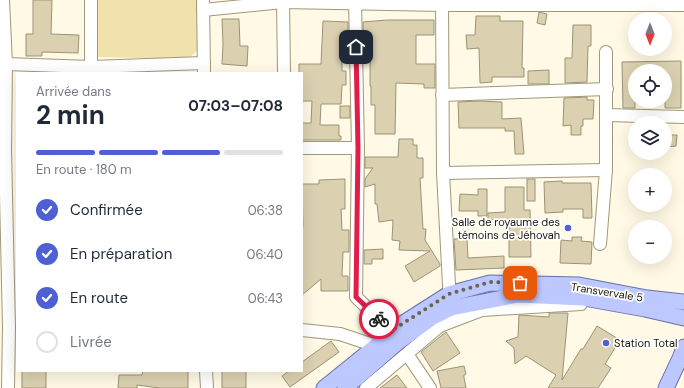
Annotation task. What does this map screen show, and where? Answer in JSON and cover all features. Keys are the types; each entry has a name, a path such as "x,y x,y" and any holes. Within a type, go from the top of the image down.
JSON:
{"main road":[{"name":"Transvervale 5","path":"324,388 376,346 391,331 490,282 572,285 647,298 684,302"},
{"name":"Transvervale 5","path":"345,388 397,343 434,317 450,301 518,295 584,298 645,308 684,318"},
{"path":"666,388 684,347"}],"street":[{"path":"91,0 91,67"},
{"path":"6,64 91,67 204,68 203,5 283,1 442,3 549,2 684,5"},
{"path":"283,1 284,72"},
{"path":"355,2 358,148 356,297 391,331"},
{"path":"442,3 443,173 450,301"},
{"path":"2,8 11,150 13,327 8,388"},
{"path":"600,244 606,170 606,52"},
{"path":"442,95 607,89"},
{"path":"606,115 684,117"},
{"path":"303,148 358,148"},
{"path":"443,173 606,170"},
{"name":"Transvervale 5","path":"366,388 440,326 482,310 589,304 645,308"},
{"path":"303,330 340,334 376,346"},
{"path":"407,354 430,388"},
{"path":"206,372 207,388"}],"shaded area":[{"path":"96,0 197,0 197,51 188,59 96,57"}],"building":[{"path":"33,0 52,0 51,34 79,35 78,53 42,52 42,56 26,56 26,34 33,34"},
{"path":"539,12 547,14 545,25 537,23"},
{"path":"476,16 500,16 500,21 523,21 522,68 524,68 524,77 492,77 492,82 480,83 479,48 467,49 466,35 475,35"},
{"path":"222,19 239,19 240,46 248,46 247,66 222,64"},
{"path":"387,20 434,20 434,35 416,35 416,64 435,64 435,88 424,88 424,84 396,83 395,134 375,134 375,105 371,105 370,58 364,58 363,22"},
{"path":"323,21 348,22 348,38 342,38 342,71 346,71 346,85 342,85 341,104 321,104 320,125 339,125 339,136 341,136 341,140 303,140 303,123 311,123 312,101 303,101 303,72 299,72 299,64 321,64"},
{"path":"573,25 591,25 591,46 588,46 587,82 565,83 565,58 572,58"},
{"path":"681,61 681,108 672,108 672,64 628,64 628,108 623,108 622,62"},
{"path":"549,70 549,84 528,84 528,71"},
{"path":"587,97 587,100 594,100 593,119 583,119 581,135 571,135 571,125 563,126 564,98"},
{"path":"458,102 502,102 502,119 521,118 524,154 515,154 514,131 505,131 505,128 459,128"},
{"path":"340,106 350,106 350,118 340,118"},
{"path":"672,135 677,135 676,146 672,146"},
{"path":"399,139 413,139 413,145 417,145 417,158 423,158 423,178 420,178 423,229 426,229 425,240 440,264 440,266 414,282 405,266 430,251 399,250 400,241 392,240 393,220 379,222 377,204 375,204 375,184 365,187 365,179 373,168 365,168 365,157 398,157"},
{"path":"345,179 345,209 341,209 342,230 349,230 349,252 343,252 342,276 348,276 348,291 321,291 321,279 303,294 303,184 319,184 319,180"},
{"path":"527,179 535,179 535,201 527,201"},
{"path":"562,181 562,183 591,183 592,218 583,218 583,209 563,209 563,212 545,213 544,182"},
{"path":"505,187 524,187 524,210 530,210 531,257 509,257 509,219 488,220 488,213 505,212"},
{"path":"478,189 487,189 487,216 478,216 478,211 459,211 460,194 478,195"},
{"path":"572,237 582,237 581,241 592,242 591,264 560,263 561,240 572,241"},
{"path":"467,238 468,258 504,256 504,268 456,270 454,239"},
{"path":"383,249 383,259 372,259 372,264 364,264 364,250"},
{"path":"549,313 568,313 562,380 597,326 620,340 605,364 611,368 598,388 548,388 556,375 526,356 515,364 514,348 506,341 518,337 519,315 549,317"},
{"path":"446,332 460,353 433,371 421,352"},
{"path":"331,341 339,352 290,387 282,376 288,372 303,372 303,361"},
{"path":"464,366 466,374 464,375 464,378 466,388 441,388 437,371"},
{"path":"22,372 46,372 46,388 22,388"},
{"path":"143,372 188,372 188,388 160,388 137,385 137,388 118,388 119,375 142,375"},
{"path":"222,372 246,372 246,388 222,388"},
{"path":"397,375 407,388 380,388"}],"way so far":[{"path":"379,319 391,331 449,294 490,282 520,283"}],"place":[{"name":"Salle de royaume des témoins de Jéhovah","path":"568,228"},
{"name":"Station Total","path":"606,343"}],"route":[{"path":"356,47 358,148 356,297 379,319"}]}
